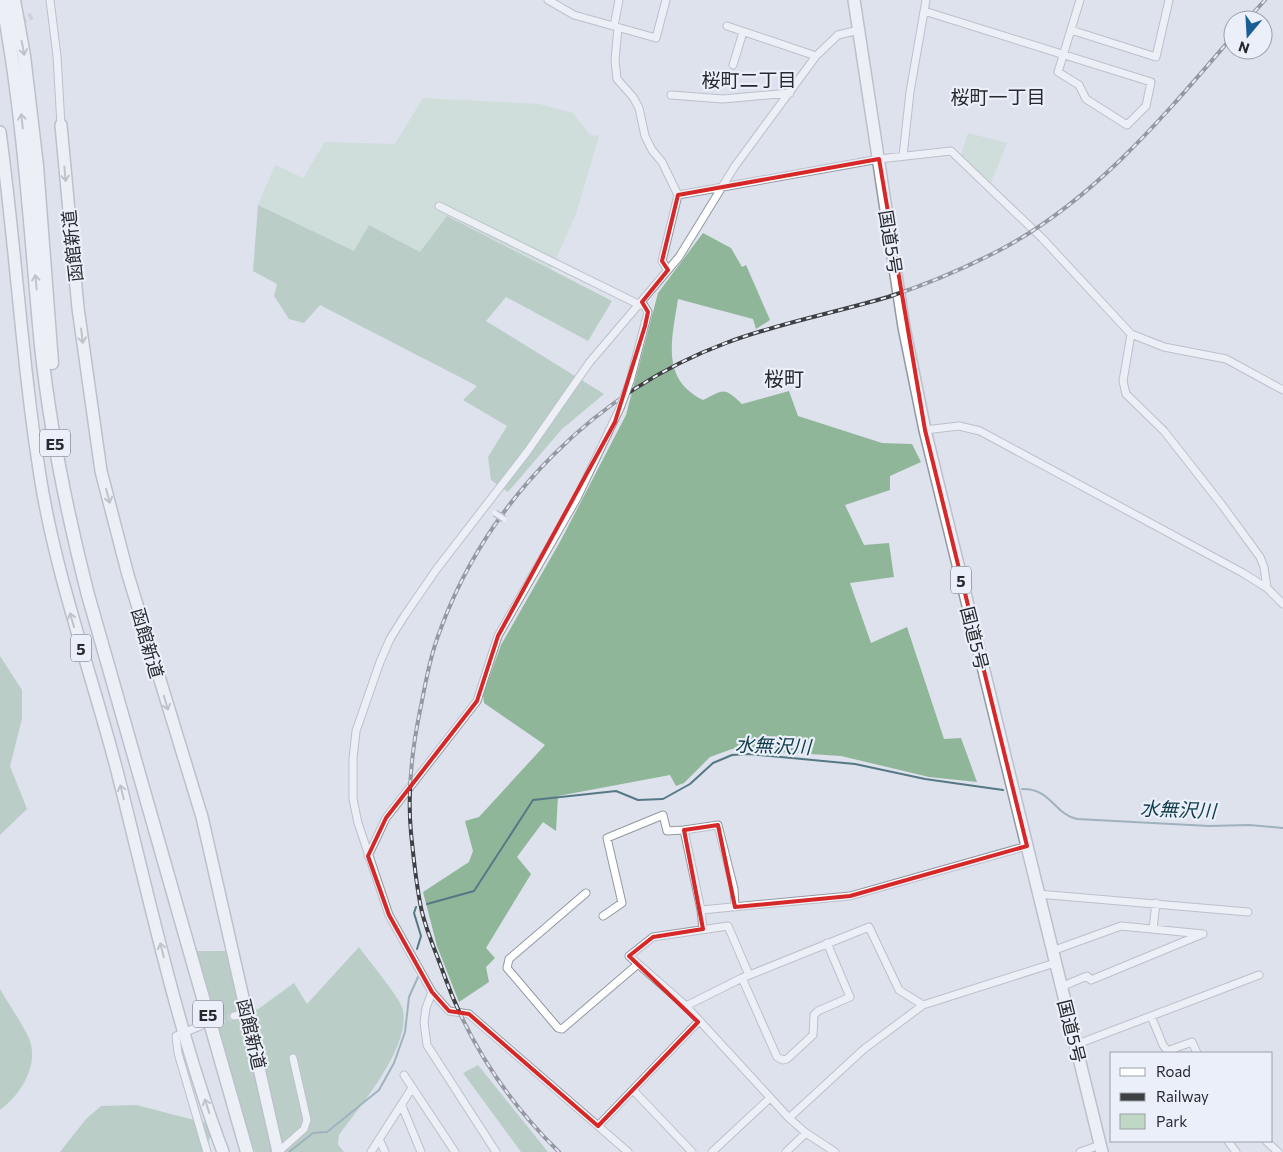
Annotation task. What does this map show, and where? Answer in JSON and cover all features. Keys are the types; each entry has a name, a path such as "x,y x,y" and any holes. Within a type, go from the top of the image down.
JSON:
{"highway":[{"name":"函館新道","path":"2,0 21,111 42,347 66,504 88,595 247,1152"},
{"name":"函館新道","path":"14,0 32,118 50,347 66,458 95,594 169,875"},
{"name":"国道5号","path":"854,0 904,327 925,430 1101,1148"},
{"name":"函館新道","path":"62,125 78,308 101,471 128,575 202,818 277,1148"},
{"name":"5","path":"0,132 25,365 41,484 70,612 115,763 182,1032 223,1152"}],"street":[{"path":"50,0 57,56 62,125"},
{"path":"548,0 574,15 656,38 666,0"},
{"path":"620,0 616,27 615,60 617,78 633,97 639,108 645,136 652,150 662,162 678,195 662,261 668,270"},
{"path":"903,156 910,92 926,0"},
{"path":"924,11 1063,55 1151,82 1146,106 1127,125 1086,99 1079,85 1058,72 1063,55 1080,0"},
{"path":"1071,30 1156,57 1169,0"},
{"path":"727,26 816,56"},
{"path":"628,1152 469,1014 449,1011 432,992 389,915 368,856 352,799 356,731 372,682 390,639 431,577 527,452 589,363 668,270 702,222 720,187 816,56 838,35 859,30"},
{"path":"733,65 743,32"},
{"path":"672,95 723,99 790,93"},
{"path":"678,195 879,159 951,151 1042,238 1131,334 1164,347 1226,359 1283,390"},
{"path":"368,856 386,818 476,701 498,636 572,506 615,422 630,381 648,312 641,304 439,206"},
{"path":"1131,334 1123,381 1126,394 1187,459 1241,530 1260,557 1264,567 1267,588"},
{"path":"925,430 959,426 980,431 1243,573 1267,588 1283,604"},
{"path":"495,513 504,519"},
{"path":"603,916 622,903 607,838 663,815 667,831 718,825 734,889 735,907"},
{"path":"684,830 701,910 703,929"},
{"path":"701,910 850,896 1027,846"},
{"path":"586,892 509,959 507,968 558,1028 562,1029 638,964"},
{"path":"1038,894 1248,912"},
{"path":"1153,929 1156,903"},
{"path":"827,943 850,997 818,1011 814,1015 813,1035 787,1059 783,1060 777,1057 745,976 728,926 653,937 629,956 686,1006 698,1022 789,1118 806,1133 835,1152"},
{"path":"686,1006 745,976 869,926 899,990 923,1005"},
{"path":"1052,952 1122,926 1203,934 1091,980 1087,976 1061,986"},
{"path":"789,1118 864,1049 923,1005 1055,963"},
{"path":"1075,1045 1259,974"},
{"path":"432,992 426,1008 424,1022 427,1045 495,1152"},
{"path":"234,1016 248,1014"},
{"path":"1151,1016 1168,1052 1192,1042 1197,1052"},
{"path":"598,1126 698,1022"},
{"path":"200,1026 176,1036 178,1053 207,1152"},
{"path":"277,1148 304,1129 307,1120 293,1058"},
{"path":"404,1075 455,1152"},
{"path":"371,1152 412,1088"},
{"path":"633,1090 692,1152"},
{"path":"712,1152 770,1098"},
{"path":"402,1106 422,1152"},
{"path":"786,1152 806,1133"},
{"path":"379,1139 385,1152"},
{"path":"1267,1142 1278,1152"},
{"path":"1080,1152 1101,1148"}],"highlighted area":[{"path":"879,159 925,430 1027,846 850,896 735,907 718,825 684,830 703,929 653,937 629,956 698,1022 598,1126 469,1014 449,1011 432,992 389,915 368,856 386,818 477,701 498,636 615,422 645,326 648,312 642,302 668,270 662,261 678,195"}],"green space":[{"path":"423,98 539,104 573,113 590,135 599,136 576,214 551,270 447,216 420,252 369,225 354,252 258,205 275,165 303,178 325,142 395,144"},
{"path":"968,133 1007,143 991,183 961,155"},
{"path":"258,205 354,251 369,225 420,252 447,216 612,301 588,341 506,297 486,321 604,394 562,429 508,492 491,480 488,457 507,426 463,400 477,386 320,305 304,323 289,319 274,296 277,284 253,271"},
{"path":"703,233 731,248 742,267 746,265 770,320 756,329 753,319 678,299 673,329 672,357 680,381 689,391 703,400 720,392 728,392 742,404 789,391 798,416 882,443 912,444 921,462 890,476 890,490 845,505 864,545 889,543 894,577 850,583 871,643 907,627 944,739 961,738 977,782 929,777 841,756 732,749 710,757 684,783 676,786 670,775 558,796 556,831 543,822 517,857 531,874 486,948 495,958 486,967 489,982 459,1002 437,946 423,892 469,862 473,851 465,821 479,817 545,745 484,703 483,695 501,645 561,540 626,415 658,293"},
{"path":"0,656 22,690 22,719 10,766 27,809 0,835"},
{"path":"359,947 389,986 402,1007 404,1022 393,1056 371,1092 339,1135 338,1145 344,1152 255,1152 217,1056 189,951 226,951 257,1010 294,983 307,1004"},
{"path":"0,989 28,1036 32,1057 27,1078 22,1087 8,1104 0,1110"},
{"path":"478,1065 548,1152 521,1152 463,1073"},
{"path":"136,1105 214,1125 205,1152 60,1152 86,1119 101,1106"}],"waterway":[{"name":"水無沢川","path":"427,904 474,891 533,800 616,791 638,800 663,799 690,784 713,763 732,755 749,754 855,764 925,779 1003,790"},
{"name":"水無沢川","path":"1022,789 1040,793 1063,812 1077,819 1209,826 1249,825 1283,828"},
{"name":"水無沢川","path":"416,907 414,913 421,936 417,949"},
{"name":"水無沢川","path":"289,1152 313,1133 327,1132 379,1090 394,1063 405,1032 409,997 418,977"}],"tunnel":[{"path":"0,30 32,16"},
{"path":"208,1024 234,1016"}],"railway":[{"path":"1256,10 1265,0"},
{"path":"559,1152 522,1112 506,1091 464,1022 426,927 414,863 410,817 411,769 427,676 441,628 462,581 488,536 518,494 553,455 592,420 634,390 679,364 746,336 888,297 916,287 985,258 1033,231 1066,208 1126,155 1223,48"}],"district":[{"name":"桜町二丁目","path":"749,79"},
{"name":"桜町一丁目","path":"998,96"},
{"name":"桜町","path":"784,378"}]}
